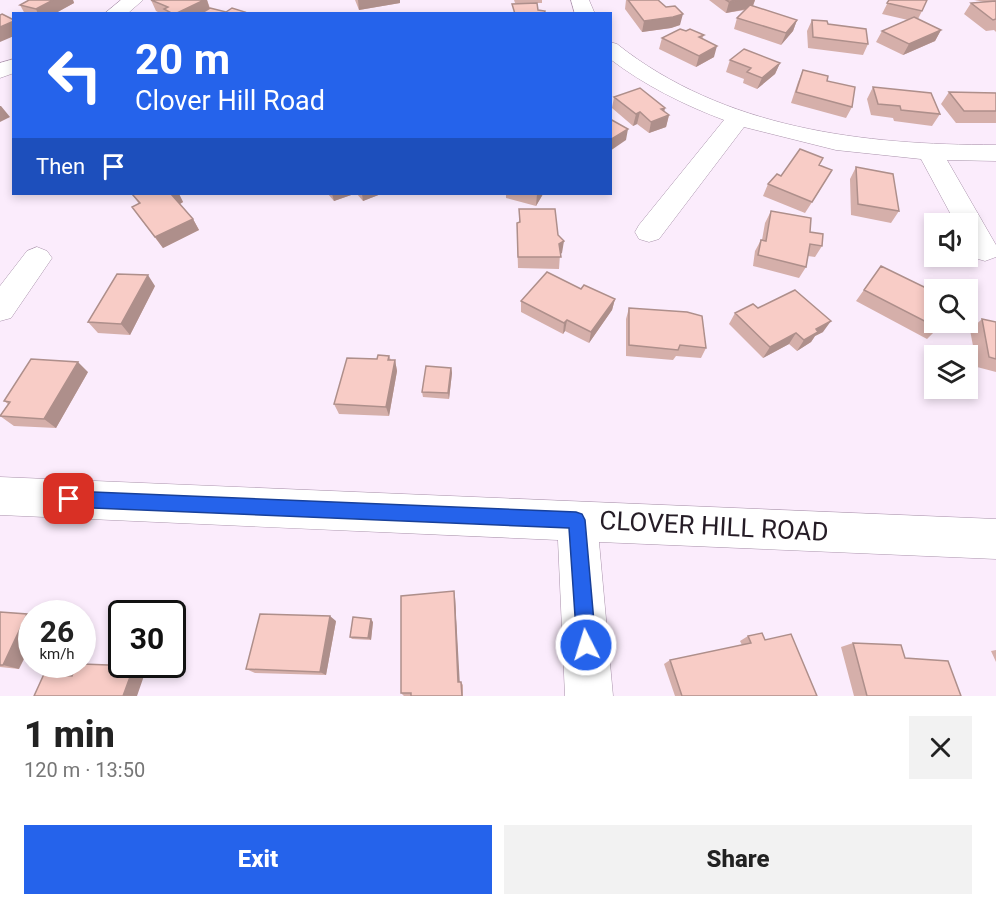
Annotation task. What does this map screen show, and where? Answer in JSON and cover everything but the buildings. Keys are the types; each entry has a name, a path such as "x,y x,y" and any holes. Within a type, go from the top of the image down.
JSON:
{"street":[{"path":"116,12 134,0"},
{"path":"612,49 662,83 738,118 823,141 930,153 996,153"},
{"path":"649,232 738,118"},
{"path":"930,153 985,251"},
{"path":"0,309 37,258"},
{"name":"CLOVER HILL ROAD","path":"0,496 996,538"},
{"path":"576,520 589,696"}],"route":[{"path":"69,499 576,520 586,645"}]}
